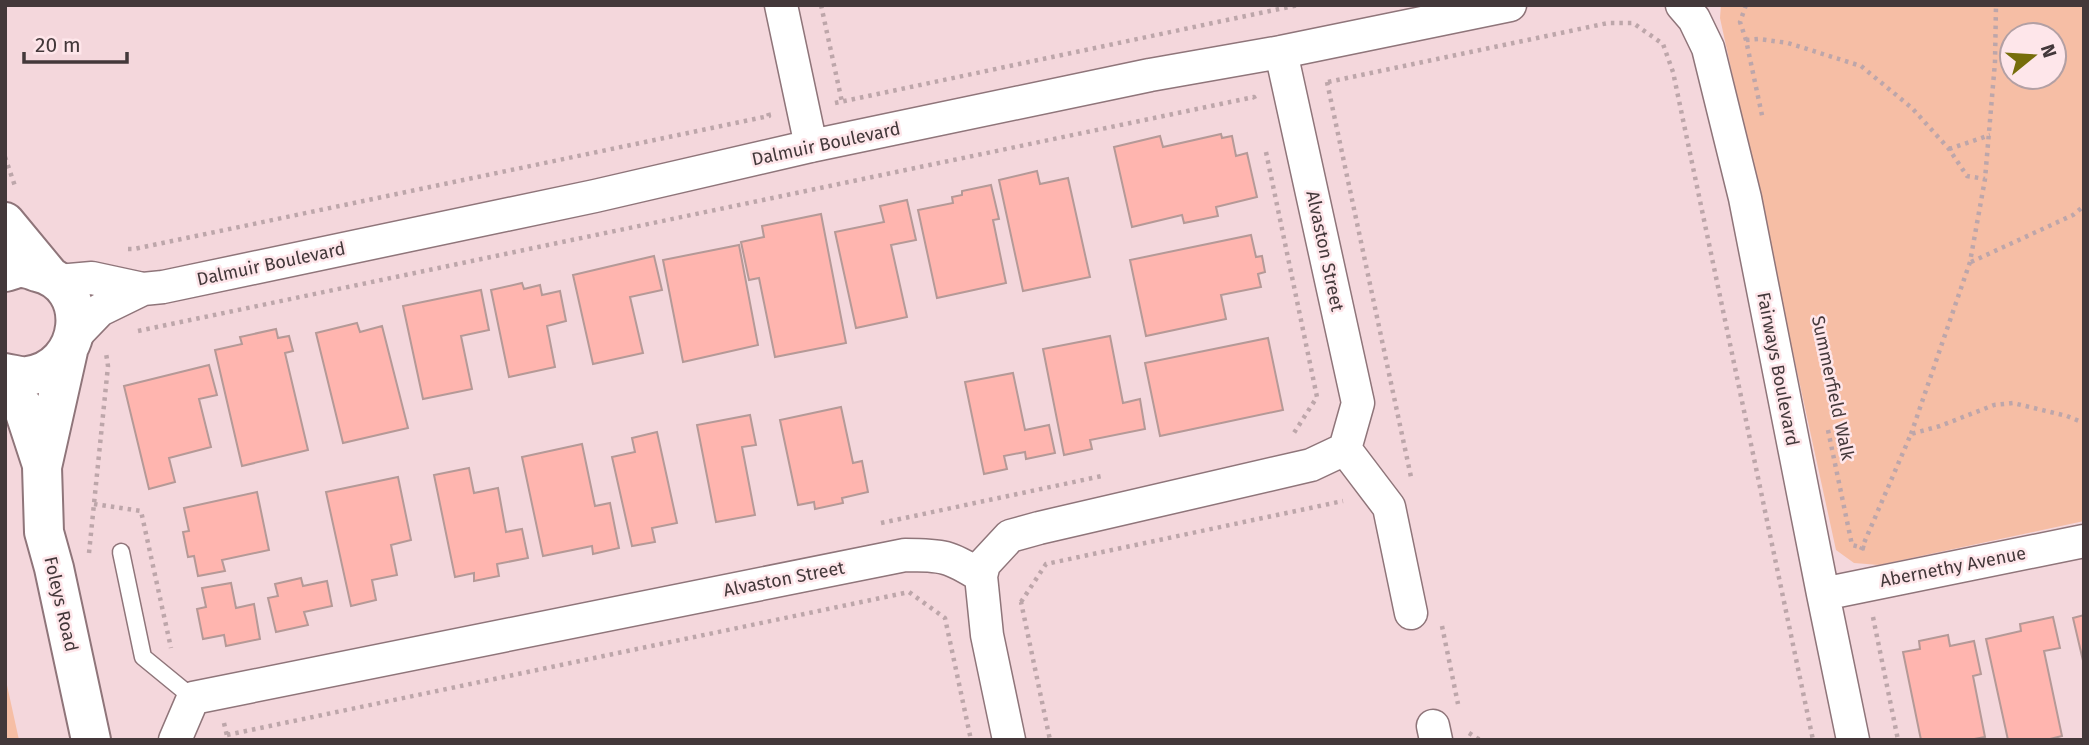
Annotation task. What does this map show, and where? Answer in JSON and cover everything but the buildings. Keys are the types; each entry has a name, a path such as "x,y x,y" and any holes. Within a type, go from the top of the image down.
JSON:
{"street":[{"path":"781,5 811,146"},
{"name":"Dalmuir Boulevard","path":"53,278 92,278 142,289 163,287 1150,75 1281,52 1510,5"},
{"name":"Fairways Boulevard","path":"1682,5 1695,19 1708,48 1745,198 1853,740"},
{"name":"Alvaston Street","path":"1281,52 1358,402 1345,449"},
{"path":"5,222 53,278"},
{"path":"5,272 21,268 53,278"},
{"name":"Foleys Road","path":"53,278 70,297 76,317 42,467 44,533 91,740"},
{"name":"Dalmuir Boulevard","path":"71,344 100,310 142,289"},
{"path":"5,373 26,376 50,369 71,344"},
{"name":"Foleys Road","path":"5,379 23,407 42,467"},
{"path":"1009,740 987,635 981,576 984,564 1010,536 1311,465 1345,449 1390,507 1411,614"},
{"name":"Abernethy Avenue","path":"1823,594 2084,541"},
{"name":"Alvaston Street","path":"193,698 905,555 933,555 954,559 981,576"},
{"path":"175,740 193,698"}],"lane":[{"path":"121,552 143,657 193,698"}],"path":[{"path":"821,5 842,102 1298,5"},
{"path":"1746,5 1740,22 1763,122"},
{"path":"1898,740 1860,547 1881,507 1911,434 1970,262 1990,135 1996,5"},
{"path":"1328,82 1608,23 1633,23 1662,44 1676,86 1813,740"},
{"path":"1708,48 1759,39 1788,43 1861,66 1912,108 1949,149 1967,176 1985,179"},
{"path":"132,332 1254,97 1257,111"},
{"path":"122,249 134,250 769,116 767,104"},
{"path":"1949,149 1990,135"},
{"path":"1266,152 1317,397 1292,436"},
{"path":"1970,262 2073,215 2084,206"},
{"path":"89,560 108,366 100,310"},
{"path":"1911,434 1994,405 2013,403 2067,416 2084,423"},
{"name":"Summerfield Walk","path":"1826,422 1852,545 1860,547"},
{"path":"869,526 1114,474"},
{"path":"1021,602 1046,564 1379,494"},
{"path":"1860,547 1877,551"},
{"path":"227,735 909,592 945,618 971,740"}],"shaded area":[{"path":"1721,5 2084,5 2084,521 1879,565 1854,563 1836,550 1720,18"},
{"path":"5,676 19,740 5,740"}]}
